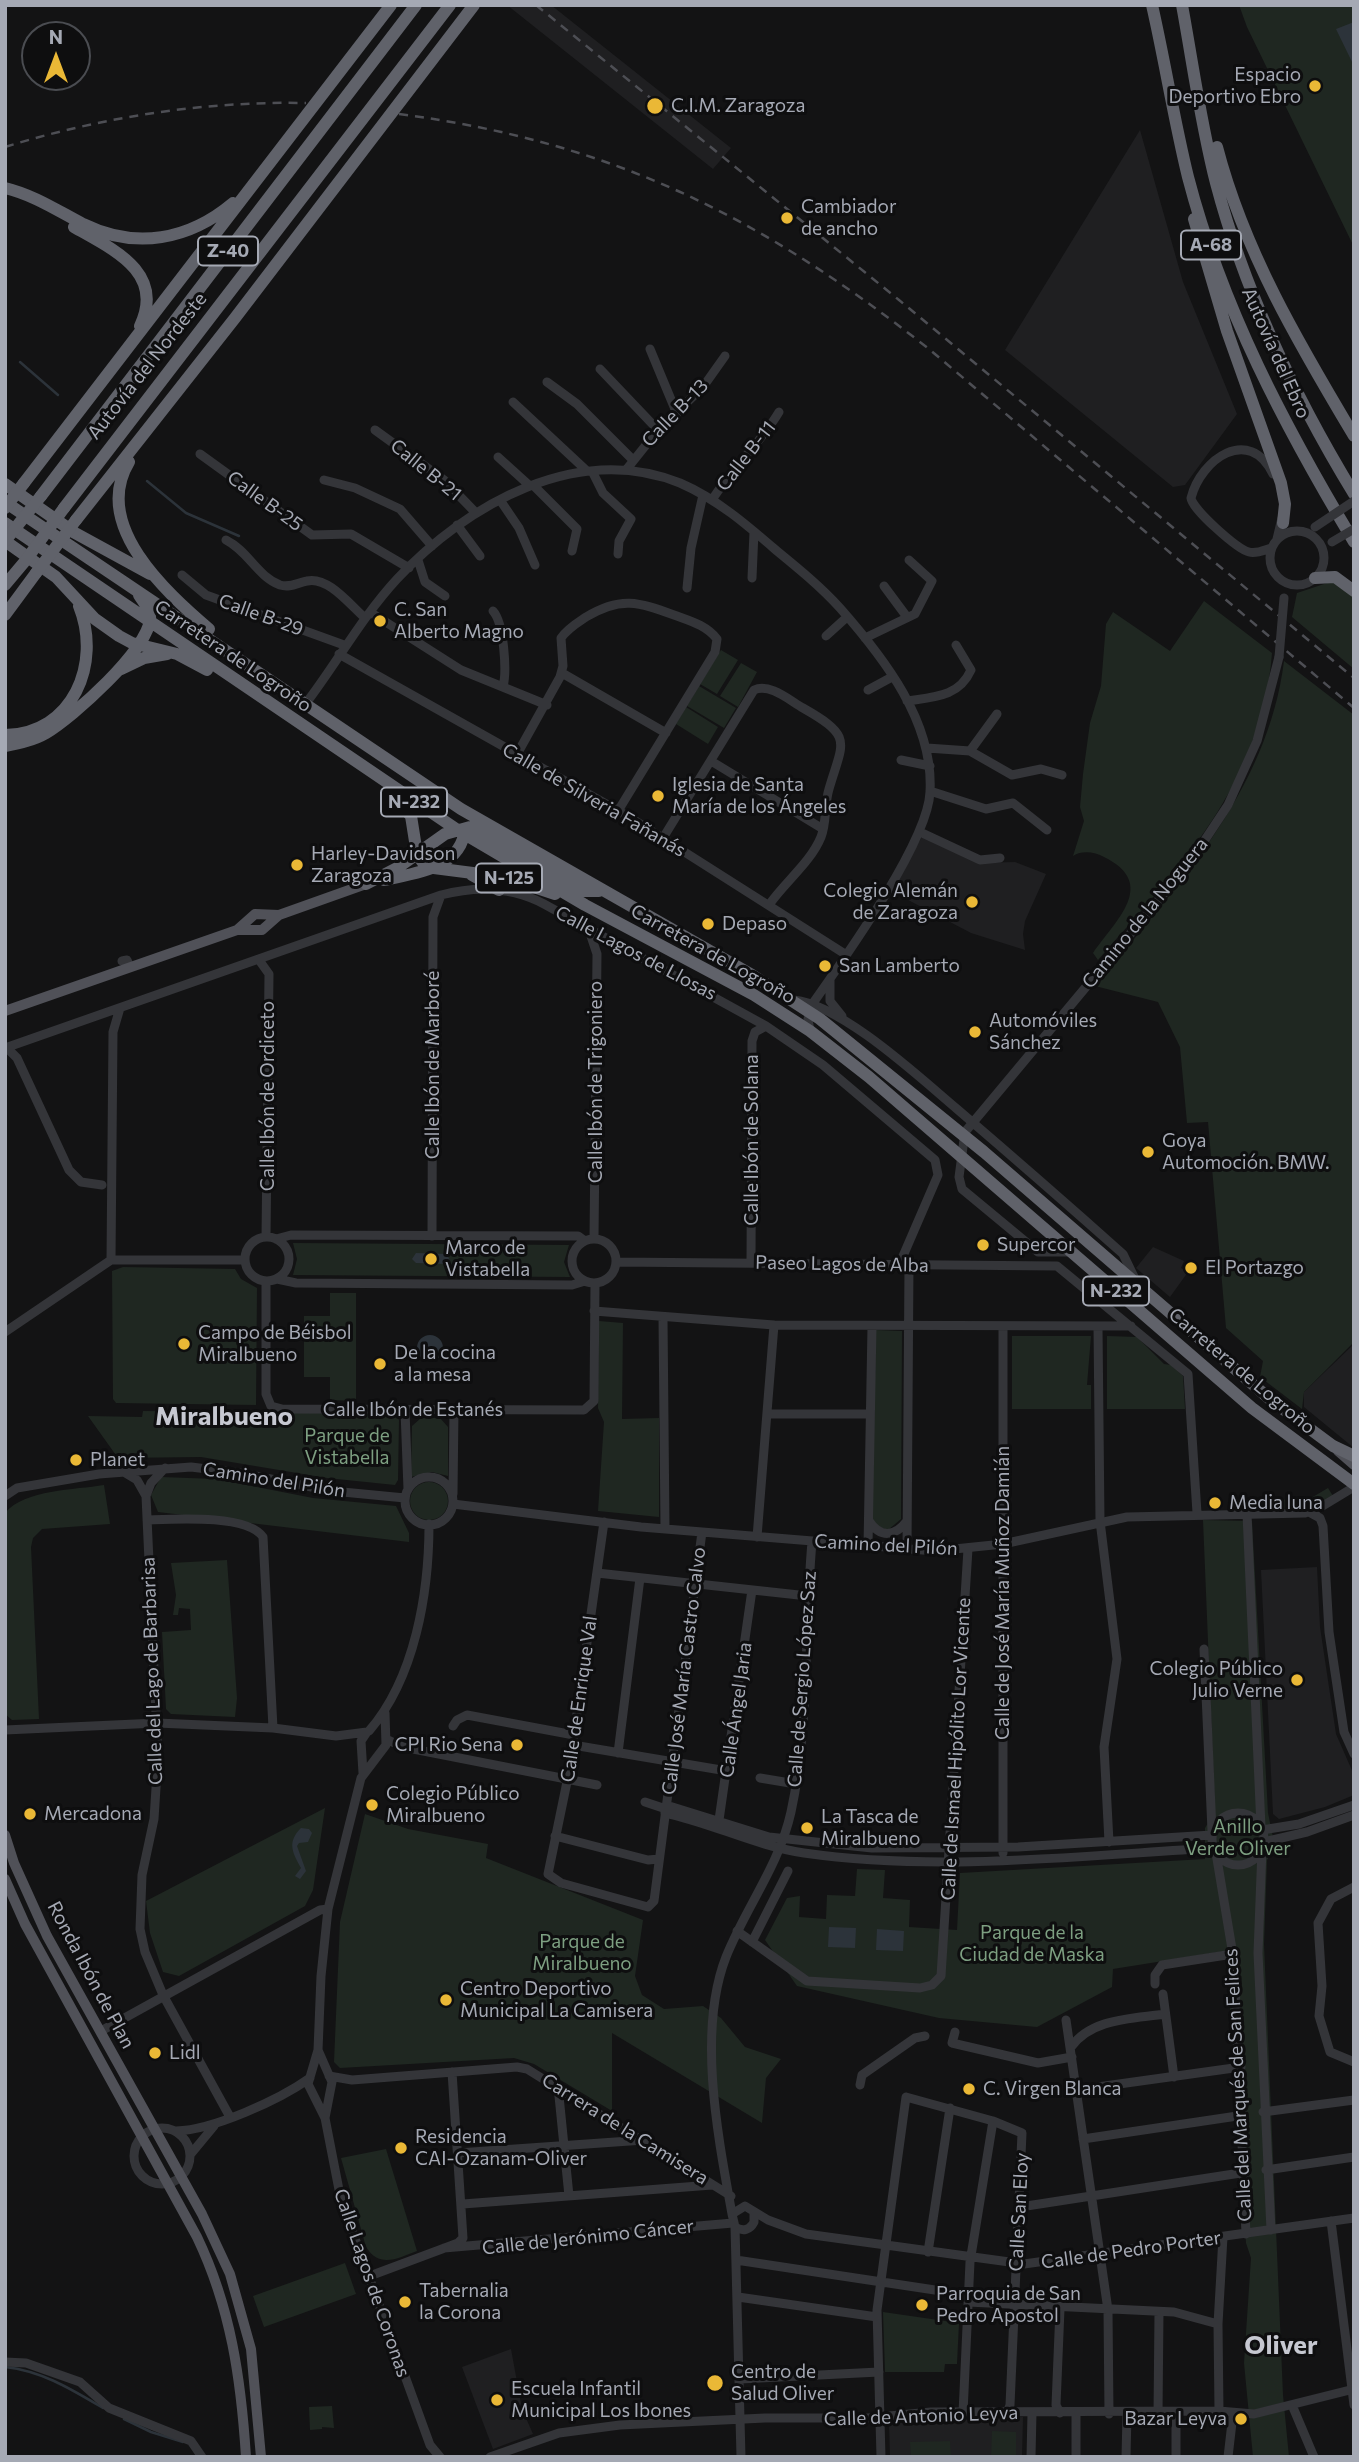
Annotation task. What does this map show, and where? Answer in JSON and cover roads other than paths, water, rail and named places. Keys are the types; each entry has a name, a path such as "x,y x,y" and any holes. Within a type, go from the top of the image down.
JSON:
{"highway":[{"path":"5,508 391,5"},
{"name":"Autovía del Nordeste","path":"5,541 416,5"},
{"name":"Autovía del Nordeste","path":"5,585 450,5"},
{"path":"5,615 474,5"},
{"name":"Autovía del Ebro","path":"1153,5 1188,177 1239,324 1267,388 1354,542"},
{"name":"Autovía del Ebro","path":"1182,5 1216,183 1262,317 1290,379 1354,494"},
{"path":"1187,34 1225,180 1277,304 1354,436"},
{"path":"5,188 28,195 100,231 132,239 167,237 198,228 217,216 277,154"},
{"path":"1188,177 1197,233 1283,492 1283,523"},
{"path":"5,196 29,204 102,243 129,261 142,278 147,303 142,322 99,387"},
{"path":"143,437 121,480 118,506 128,534 159,580 224,647"},
{"path":"5,484 75,533 126,558 159,580"},
{"name":"Carretera de Logroño","path":"5,502 307,702 461,809 792,999 811,1007 984,1152 1271,1400 1353,1461"},
{"name":"Carretera de Logroño","path":"5,523 373,775 584,905 754,995 810,1031 869,1077 1252,1408 1354,1485"},
{"path":"5,541 56,577 102,624 139,645 177,654 237,682"},
{"path":"1315,578 1335,577 1354,591"},
{"path":"5,746 30,740 57,727 112,675 139,645 150,622 149,611 136,589"},
{"path":"5,735 29,732 44,724 64,708 78,689 88,661 88,636 75,595"},
{"path":"112,675 144,658 177,654"},
{"path":"373,775 411,816 417,854 429,869 455,854 462,830 461,809"},
{"name":"N-125","path":"366,884 462,830 479,831 584,891 603,892"},
{"name":"N-125","path":"366,884 429,869 466,871 512,879 584,905"},
{"path":"466,871 499,890"}],"main road":[{"name":"N-125","path":"5,1011 126,964 252,925 255,914 265,920 366,884"},
{"name":"Ronda Ibón de Plan","path":"5,1835 14,1863 47,1936 219,2248 238,2296 253,2357 261,2457"},
{"name":"Ronda Ibón de Plan","path":"5,1880 25,1924 206,2255 225,2304 239,2371 246,2457"}],"street":[{"path":"650,349 677,414"},
{"name":"Calle B-13","path":"626,470 632,458 703,387 725,356"},
{"path":"600,369 658,430"},
{"path":"547,382 577,404 632,458"},
{"path":"513,402 589,471 603,493 631,519 619,541 618,554"},
{"name":"Calle B-11","path":"707,497 766,435 779,412"},
{"name":"Calle B-21","path":"375,430 444,480 475,512"},
{"path":"1299,585 1278,577 1271,567 1274,544 1283,523 1281,498 1272,471 1261,458 1244,450 1232,449 1222,453 1192,494 1195,509 1244,550 1256,552 1274,544 1288,532 1315,527 1354,501"},
{"name":"Calle B-25","path":"200,454 312,535 351,534 409,568"},
{"path":"498,457 577,529 572,551"},
{"path":"307,702 367,615 432,546 475,512 532,486 589,471 626,470 679,483 707,497 754,531 828,596 847,617 865,638 907,701 927,748 930,791 920,832 811,1007 810,1031"},
{"path":"324,480 355,488 400,509 432,546"},
{"path":"688,588 691,548 707,497"},
{"path":"499,500 519,528 535,565"},
{"path":"457,525 480,556"},
{"path":"1284,598 1299,585 1315,578 1322,567 1324,554 1332,542 1354,529"},
{"path":"752,578 754,531"},
{"path":"1301,531 1316,539 1324,554"},
{"path":"226,540 241,547 260,570 280,584 293,586 317,581 367,615 461,670 547,705"},
{"path":"418,560 425,582 445,596"},
{"path":"865,638 915,614 932,581 909,560"},
{"name":"Calle B-29","path":"182,575 206,595 342,650"},
{"name":"Camino de la Noguera","path":"962,1159 964,1137 973,1123 1191,861 1228,805 1257,741 1279,657 1284,598 1278,577"},
{"path":"884,586 907,617"},
{"path":"516,756 547,705 562,673 560,645 565,633 610,604 645,604 701,626 716,639 717,648 618,811"},
{"path":"493,611 498,619 502,648 505,678 503,687"},
{"path":"826,636 847,617"},
{"path":"907,701 951,694 966,681 971,670 956,645"},
{"name":"Calle de Silveria Fañanás","path":"342,650 516,756 663,838 845,954"},
{"path":"562,673 666,733"},
{"path":"868,690 892,677"},
{"path":"663,838 751,693 758,688 772,690 814,714 834,731 842,747 827,795 823,829 815,848 769,905"},
{"path":"970,751 997,714"},
{"path":"927,748 970,751 1012,775 1041,769 1062,775"},
{"path":"901,760 930,766"},
{"path":"711,761 823,829"},
{"path":"930,791 986,809 1013,803 1047,830"},
{"path":"920,832 979,860 1000,858"},
{"name":"Calle Lagos de Llosas","path":"6,1048 441,895 474,889 499,890 534,899 766,1026 816,1060 935,1160 939,1171 905,1264"},
{"name":"Calle Ibón de Marboré","path":"432,1236 433,917 441,895"},
{"name":"Calle Ibón de Trigoniero","path":"588,927 597,954 590,1240"},
{"name":"Calle Ibón de Ordiceto","path":"259,960 269,974 271,1238"},
{"path":"830,978 831,1004 854,1027"},
{"name":"Carretera de Logroño","path":"811,1007 854,1027 973,1123 1123,1254 1137,1285"},
{"path":"111,1260 113,1032 120,1008"},
{"name":"Calle Ibón de Solana","path":"751,1262 752,1041 755,1032 766,1026"},
{"path":"6,1048 17,1058 69,1170 81,1182 102,1185 111,1196"},
{"path":"973,1123 984,1152"},
{"path":"962,1159 958,1182 964,1191 1035,1250 1069,1252"},
{"path":"102,1185 111,1172"},
{"path":"291,1235 432,1236 578,1236 610,1246 616,1262 607,1279 577,1285 558,1285 296,1283 277,1279 266,1281 249,1272 245,1260 248,1247 271,1238 291,1235"},
{"path":"271,1238 289,1255 287,1269 277,1279"},
{"path":"590,1240 572,1258 575,1272 590,1282 594,1311 774,1325 1131,1325 1183,1368 1189,1382 1197,1513"},
{"path":"6,1332 111,1260 245,1260"},
{"name":"Paseo Lagos de Alba","path":"616,1262 1054,1266 1067,1272 1131,1325"},
{"path":"905,1264 908,1326 907,1549"},
{"name":"Calle Ibón de Estanés","path":"266,1281 266,1394 271,1406 282,1409 584,1410 594,1401 594,1311"},
{"path":"663,1317 665,1529"},
{"path":"757,1538 774,1325"},
{"path":"868,1546 872,1326"},
{"name":"Calle de José María Muñoz Damián","path":"1003,1327 1001,1848 1006,1859"},
{"path":"1098,1327 1100,1521 1117,1652 1104,1747 1109,1842"},
{"path":"405,1410 409,1513 421,1523 429,1524 447,1516 452,1500 454,1410"},
{"path":"767,1414 870,1414"},
{"path":"146,1496 151,1483 165,1468"},
{"name":"Camino del Pilón","path":"5,1485 17,1488 122,1471 165,1468 226,1471 332,1491 407,1493"},
{"path":"122,1471 137,1480 146,1496"},
{"path":"407,1493 419,1479 433,1477 445,1483 452,1500"},
{"name":"Camino del Pilón","path":"452,1500 604,1522 757,1538 907,1549 968,1549 1003,1544 1100,1521 1197,1513 1309,1512 1354,1485"},
{"name":"Camino del Pilón","path":"5,1496 17,1488"},
{"name":"Calle del Lago de Barbarisa","path":"146,1496 158,1723 157,1784 139,1905 145,1952 163,1995 230,2117"},
{"path":"1309,1512 1322,1522 1329,1632 1345,1732 1354,1754"},
{"path":"645,1802 782,1843 858,1858 950,1861 1214,1851 1230,1864 1239,1865 1254,1860 1263,1845 1247,1514"},
{"path":"147,1520 218,1521 254,1528 263,1537 272,1728"},
{"path":"869,1521 876,1530 885,1534 899,1530 907,1521"},
{"name":"Calle de Enrique Val","path":"548,1874 568,1777 604,1522"},
{"path":"363,1773 383,1751 385,1713 418,1620 427,1569 429,1524"},
{"name":"Calle José María Castro Calvo","path":"548,1874 561,1883 648,1907 654,1902 702,1532"},
{"name":"Calle de Sergio López Saz","path":"728,2194 714,2084 712,2014 722,1968 737,1931 763,1887 782,1843 796,1784 813,1542"},
{"name":"Calle de Ismael Hipólito Lor Vicente","path":"737,1931 810,1982 928,1987 936,1983 943,1970 968,1549"},
{"path":"597,1573 808,1596"},
{"path":"618,1753 640,1578"},
{"name":"Calle Ángel Jaria","path":"718,1826 752,1590"},
{"path":"1204,1650 1214,1851"},
{"path":"312,2095 308,2088 318,2050 321,1976 328,1909 350,1813 363,1773 362,1741 385,1713"},
{"path":"453,1726 457,1720 467,1715 618,1753 727,1772"},
{"path":"5,1730 158,1723 272,1728 335,1737 377,1730 385,1738 414,1749 568,1777 597,1785"},
{"path":"363,1748 370,1754 383,1751"},
{"path":"760,1777 796,1784"},
{"path":"1262,1828 1299,1824 1354,1805"},
{"path":"782,1843 950,1849 1109,1842 1212,1833 1225,1816 1238,1812 1251,1816 1262,1828"},
{"path":"1263,1845 1354,1815"},
{"path":"555,1836 648,1860 659,1859"},
{"name":"Calle del Marqués de San Felices","path":"1263,1845 1258,1953 1271,2230"},
{"name":"Calle del Marqués de San Felices","path":"1214,1851 1233,1954 1246,2234"},
{"path":"752,1942 788,1871"},
{"path":"1354,1887 1331,1899 1323,1909 1317,1937 1322,1966 1320,2027 1330,2052 1354,2062"},
{"path":"101,2031 320,1910 328,1909"},
{"path":"1155,1984 1155,1975 1162,1965 1233,1954"},
{"path":"1163,1994 1174,2077"},
{"path":"955,2032 952,2043 1038,2063 1071,2052 1079,2037 1103,2024 1165,2014"},
{"path":"1066,2020 1108,2310 1109,2414"},
{"path":"860,2085 862,2075 915,2038 925,2036"},
{"path":"286,2094 322,2098 330,2094 333,2086 318,2050"},
{"name":"Carrera de la Camisera","path":"328,2076 352,2080 523,2067 558,2086 751,2210"},
{"path":"1076,2090 1240,2067"},
{"path":"367,2277 444,2248 463,2238 463,2204 452,2072"},
{"path":"176,2131 186,2141 190,2155 188,2166 181,2176 168,2183 150,2182 137,2169 134,2148 142,2136 155,2129 176,2131 215,2125 286,2094 310,2077 321,2073 328,2076"},
{"path":"558,2086 569,2196"},
{"name":"Calle Lagos de Coronas","path":"325,2118 330,2094"},
{"name":"Calle Lagos de Coronas","path":"312,2095 325,2118 341,2200 367,2277 430,2445 440,2457"},
{"name":"Calle San Eloy","path":"884,2246 906,2097 993,2121 1022,2133 1010,2405 1007,2413"},
{"path":"1264,2112 1354,2100"},
{"path":"928,2252 950,2108"},
{"path":"1083,2139 1242,2115"},
{"path":"963,2413 971,2258 993,2121"},
{"path":"190,2155 215,2125"},
{"path":"458,2153 644,2140"},
{"path":"1267,2170 1354,2157"},
{"path":"1020,2207 1245,2172"},
{"path":"463,2204 713,2185 726,2175"},
{"name":"Carrera de la Camisera","path":"728,2194 733,2221 738,2297 741,2457"},
{"path":"751,2210 754,2222 750,2228 741,2230 733,2221 738,2208 751,2210 796,2232 1016,2264"},
{"name":"Calle de Pedro Porter","path":"1016,2264 1354,2218"},
{"name":"Calle de Jerónimo Cáncer","path":"444,2248 733,2221"},
{"path":"1331,2221 1354,2405"},
{"path":"1219,2411 1218,2324 1223,2237"},
{"path":"881,2457 877,2317 884,2246"},
{"path":"736,2260 1014,2306 1179,2313 1218,2324"},
{"path":"738,2297 877,2317"},
{"path":"1060,2309 1056,2404 1060,2413"},
{"path":"1158,2414 1159,2312"},
{"path":"5,2362 26,2363 80,2382 109,2408 191,2441 202,2457"},
{"path":"740,2379 879,2372"},
{"name":"Calle de Antonio Leyva","path":"491,2457 531,2441 580,2429 963,2413 1158,2414 1219,2411 1249,2415 1353,2390"},
{"path":"1292,2404 1314,2457"},
{"path":"1176,2412 1176,2457"},
{"path":"1031,2457 1032,2413"},
{"path":"1076,2413 1076,2457"},
{"path":"1126,2457 1127,2414"},
{"path":"1228,2457 1233,2414"},
{"name":"Calle Lagos de Coronas","path":"430,2445 430,2457"}],"waterway":[{"path":"20,362 58,395"},
{"path":"147,481 186,513 239,536"},
{"path":"5,2367 44,2377 103,2408"},
{"path":"124,2419 151,2432 183,2442"}],"railway":[{"path":"536,5 899,300 1354,678"},
{"path":"5,147 79,127 154,113 230,105 306,103"},
{"path":"399,114 476,127 548,144 616,166 681,192 744,224 805,261 867,302 929,349 1354,708"}],"place":[{"name":"Espacio Deportivo Ebro","path":"1315,86"},
{"name":"C.I.M. Zaragoza","path":"655,106"},
{"name":"Cambiador de ancho","path":"787,218"},
{"name":"C. San Alberto Magno","path":"380,621"},
{"name":"Iglesia de Santa María de los Ángeles","path":"658,796"},
{"name":"Harley-Davidson Zaragoza","path":"297,865"},
{"name":"Colegio Alemán de Zaragoza","path":"972,902"},
{"name":"Depaso","path":"708,924"},
{"name":"San Lamberto","path":"825,966"},
{"name":"Automóviles Sánchez","path":"975,1032"},
{"name":"Goya Automoción. BMW.","path":"1148,1152"},
{"name":"Supercor","path":"983,1245"},
{"name":"Marco de Vistabella","path":"431,1259"},
{"name":"El Portazgo","path":"1191,1268"},
{"name":"Campo de Béisbol Miralbueno","path":"184,1344"},
{"name":"De la cocina a la mesa","path":"380,1364"},
{"name":"Planet","path":"76,1460"},
{"name":"Media luna","path":"1215,1503"},
{"name":"Colegio Público Julio Verne","path":"1297,1680"},
{"name":"CPI Rio Sena","path":"517,1745"},
{"name":"Colegio Público Miralbueno","path":"372,1805"},
{"name":"Mercadona","path":"30,1814"},
{"name":"La Tasca de Miralbueno","path":"807,1828"},
{"name":"Centro Deportivo Municipal La Camisera","path":"446,2000"},
{"name":"Lidl","path":"155,2053"},
{"name":"C. Virgen Blanca","path":"969,2089"},
{"name":"Residencia CAI-Ozanam-Oliver","path":"401,2148"},
{"name":"Tabernalia la Corona","path":"405,2302"},
{"name":"Parroquia de San Pedro Apostol","path":"922,2305"},
{"name":"Centro de Salud Oliver","path":"715,2383"},
{"name":"Escuela Infantil Municipal Los Ibones","path":"497,2400"},
{"name":"Bazar Leyva","path":"1241,2419"}],"district":[{"name":"Miralbueno","path":"224,1416"},
{"name":"Oliver","path":"1281,2345"}],"park label":[{"name":"Parque de Vistabella","path":"347,1447"},
{"name":"Anillo Verde Oliver","path":"1238,1838"},
{"name":"Parque de la Ciudad de Maska","path":"1032,1944"},
{"name":"Parque de Miralbueno","path":"582,1953"}]}
